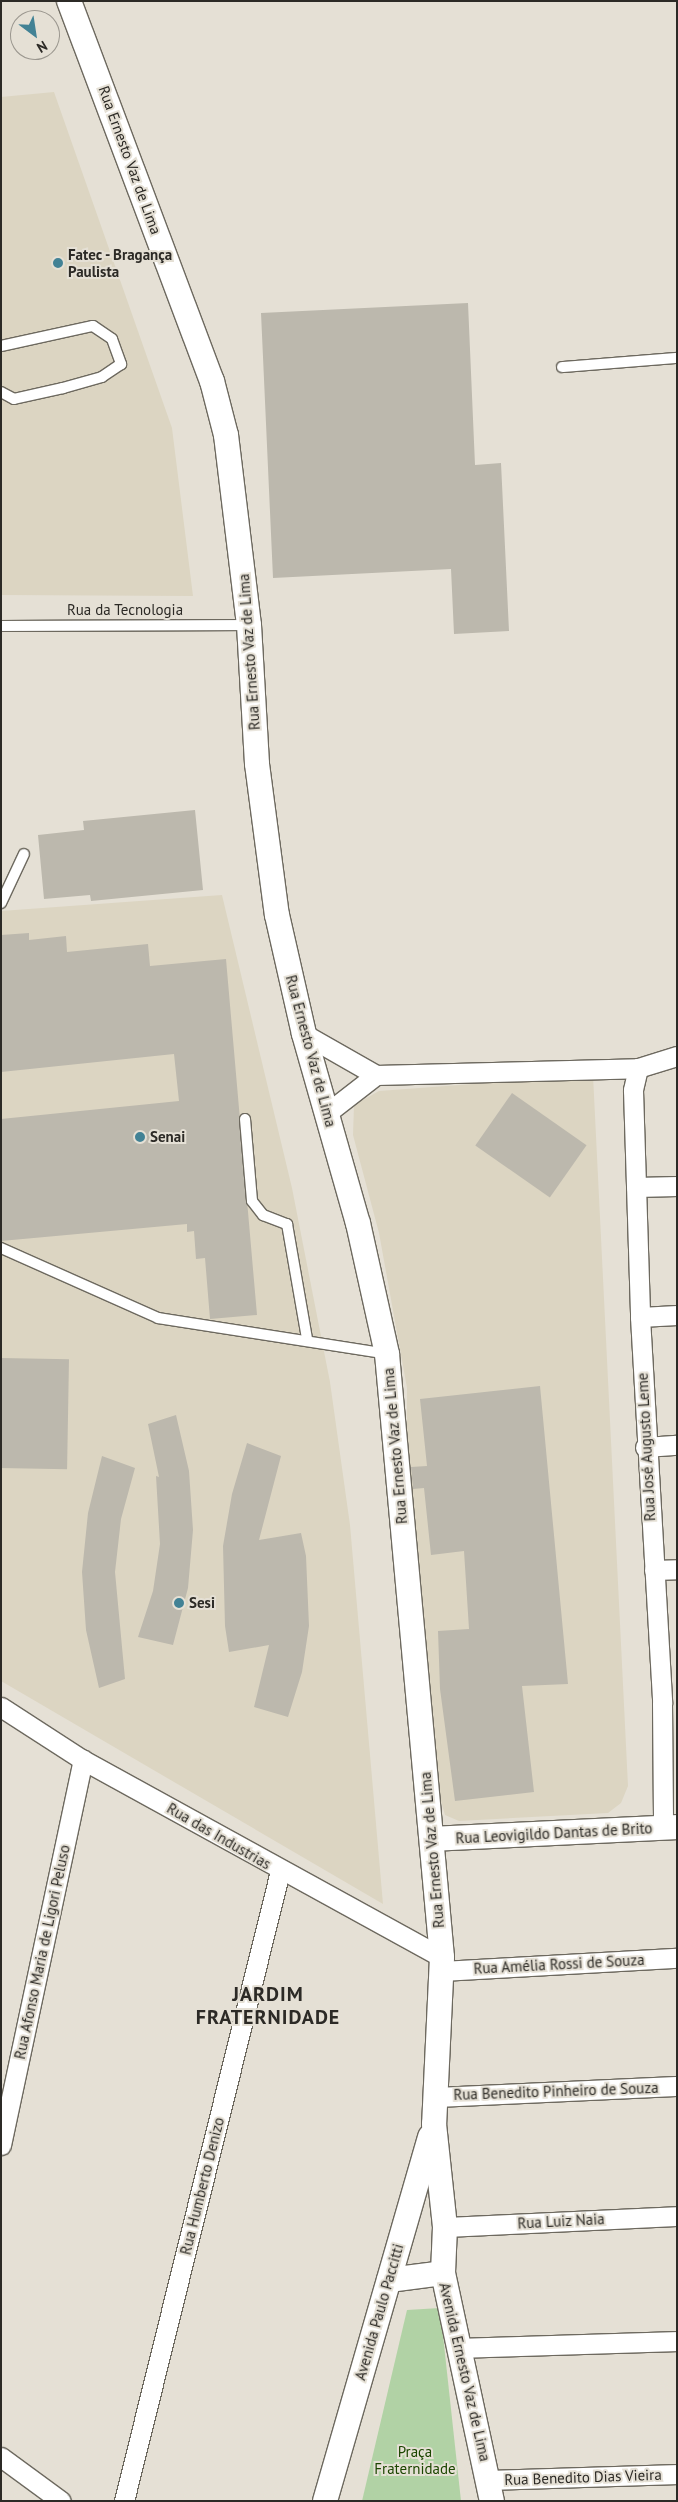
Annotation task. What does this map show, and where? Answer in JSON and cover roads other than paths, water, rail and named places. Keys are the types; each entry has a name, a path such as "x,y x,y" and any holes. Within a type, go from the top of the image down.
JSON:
{"street":[{"name":"Rua Ernesto Vaz de Lima","path":"70,1 212,381 237,504 249,625 257,764 277,915 304,1034 358,1223 387,1354 442,1964 434,2124"},
{"path":"304,1034 376,1075 638,1068 677,1056"},
{"name":"Rua José Augusto Leme","path":"638,1068 633,1090 645,1447 654,1570 669,1703 670,1827"},
{"path":"326,1113 376,1075"},
{"path":"636,1187 677,1186"},
{"path":"640,1316 677,1315"},
{"path":"645,1447 677,1446"},
{"path":"654,1570 677,1569"},
{"name":"Rua das Industrias","path":"1,1707 83,1760 442,1964"},
{"name":"Rua Afonso Maria de Ligori Peluso","path":"2,2139 83,1760"},
{"name":"Rua Leovigildo Dantas de Brito","path":"432,1839 670,1827"},
{"name":"Rua Humberto Denizo","path":"124,2501 280,1871"},
{"name":"Rua Amélia Rossi de Souza","path":"442,1964 677,1958"},
{"name":"Rua Benedito Pinheiro de Souza","path":"435,2096 677,2086"},
{"name":"Avenida Ernesto Vaz de Lima","path":"434,2124 445,2227 442,2273 490,2491"},
{"name":"Avenida Paulo Paccitti","path":"325,2501 434,2124"},
{"name":"Rua Luiz Naia","path":"445,2227 677,2216"},
{"path":"389,2280 442,2273"},
{"path":"458,2348 677,2340"},
{"path":"1,2457 61,2501"},
{"name":"Rua Benedito Dias Vieira","path":"490,2491 677,2474"}],"lane":[{"path":"1,346 93,326 112,339 121,364 102,377 14,400 1,392"},
{"path":"562,366 677,358"},
{"name":"Rua da Tecnologia","path":"1,626 249,625"},
{"path":"1,903 24,854"},
{"path":"245,1119 252,1202 263,1215 287,1224 307,1339"},
{"path":"1,1248 158,1318 307,1339 387,1354"}],"place":[{"name":"Fatec - Bragança Paulista","path":"58,263"},
{"name":"Senai","path":"140,1137"},
{"name":"Sesi","path":"179,1603"}],"district":[{"name":"JARDIM FRATERNIDADE","path":"268,2006"}],"park label":[{"name":"Praça Fraternidade","path":"415,2460"}]}
